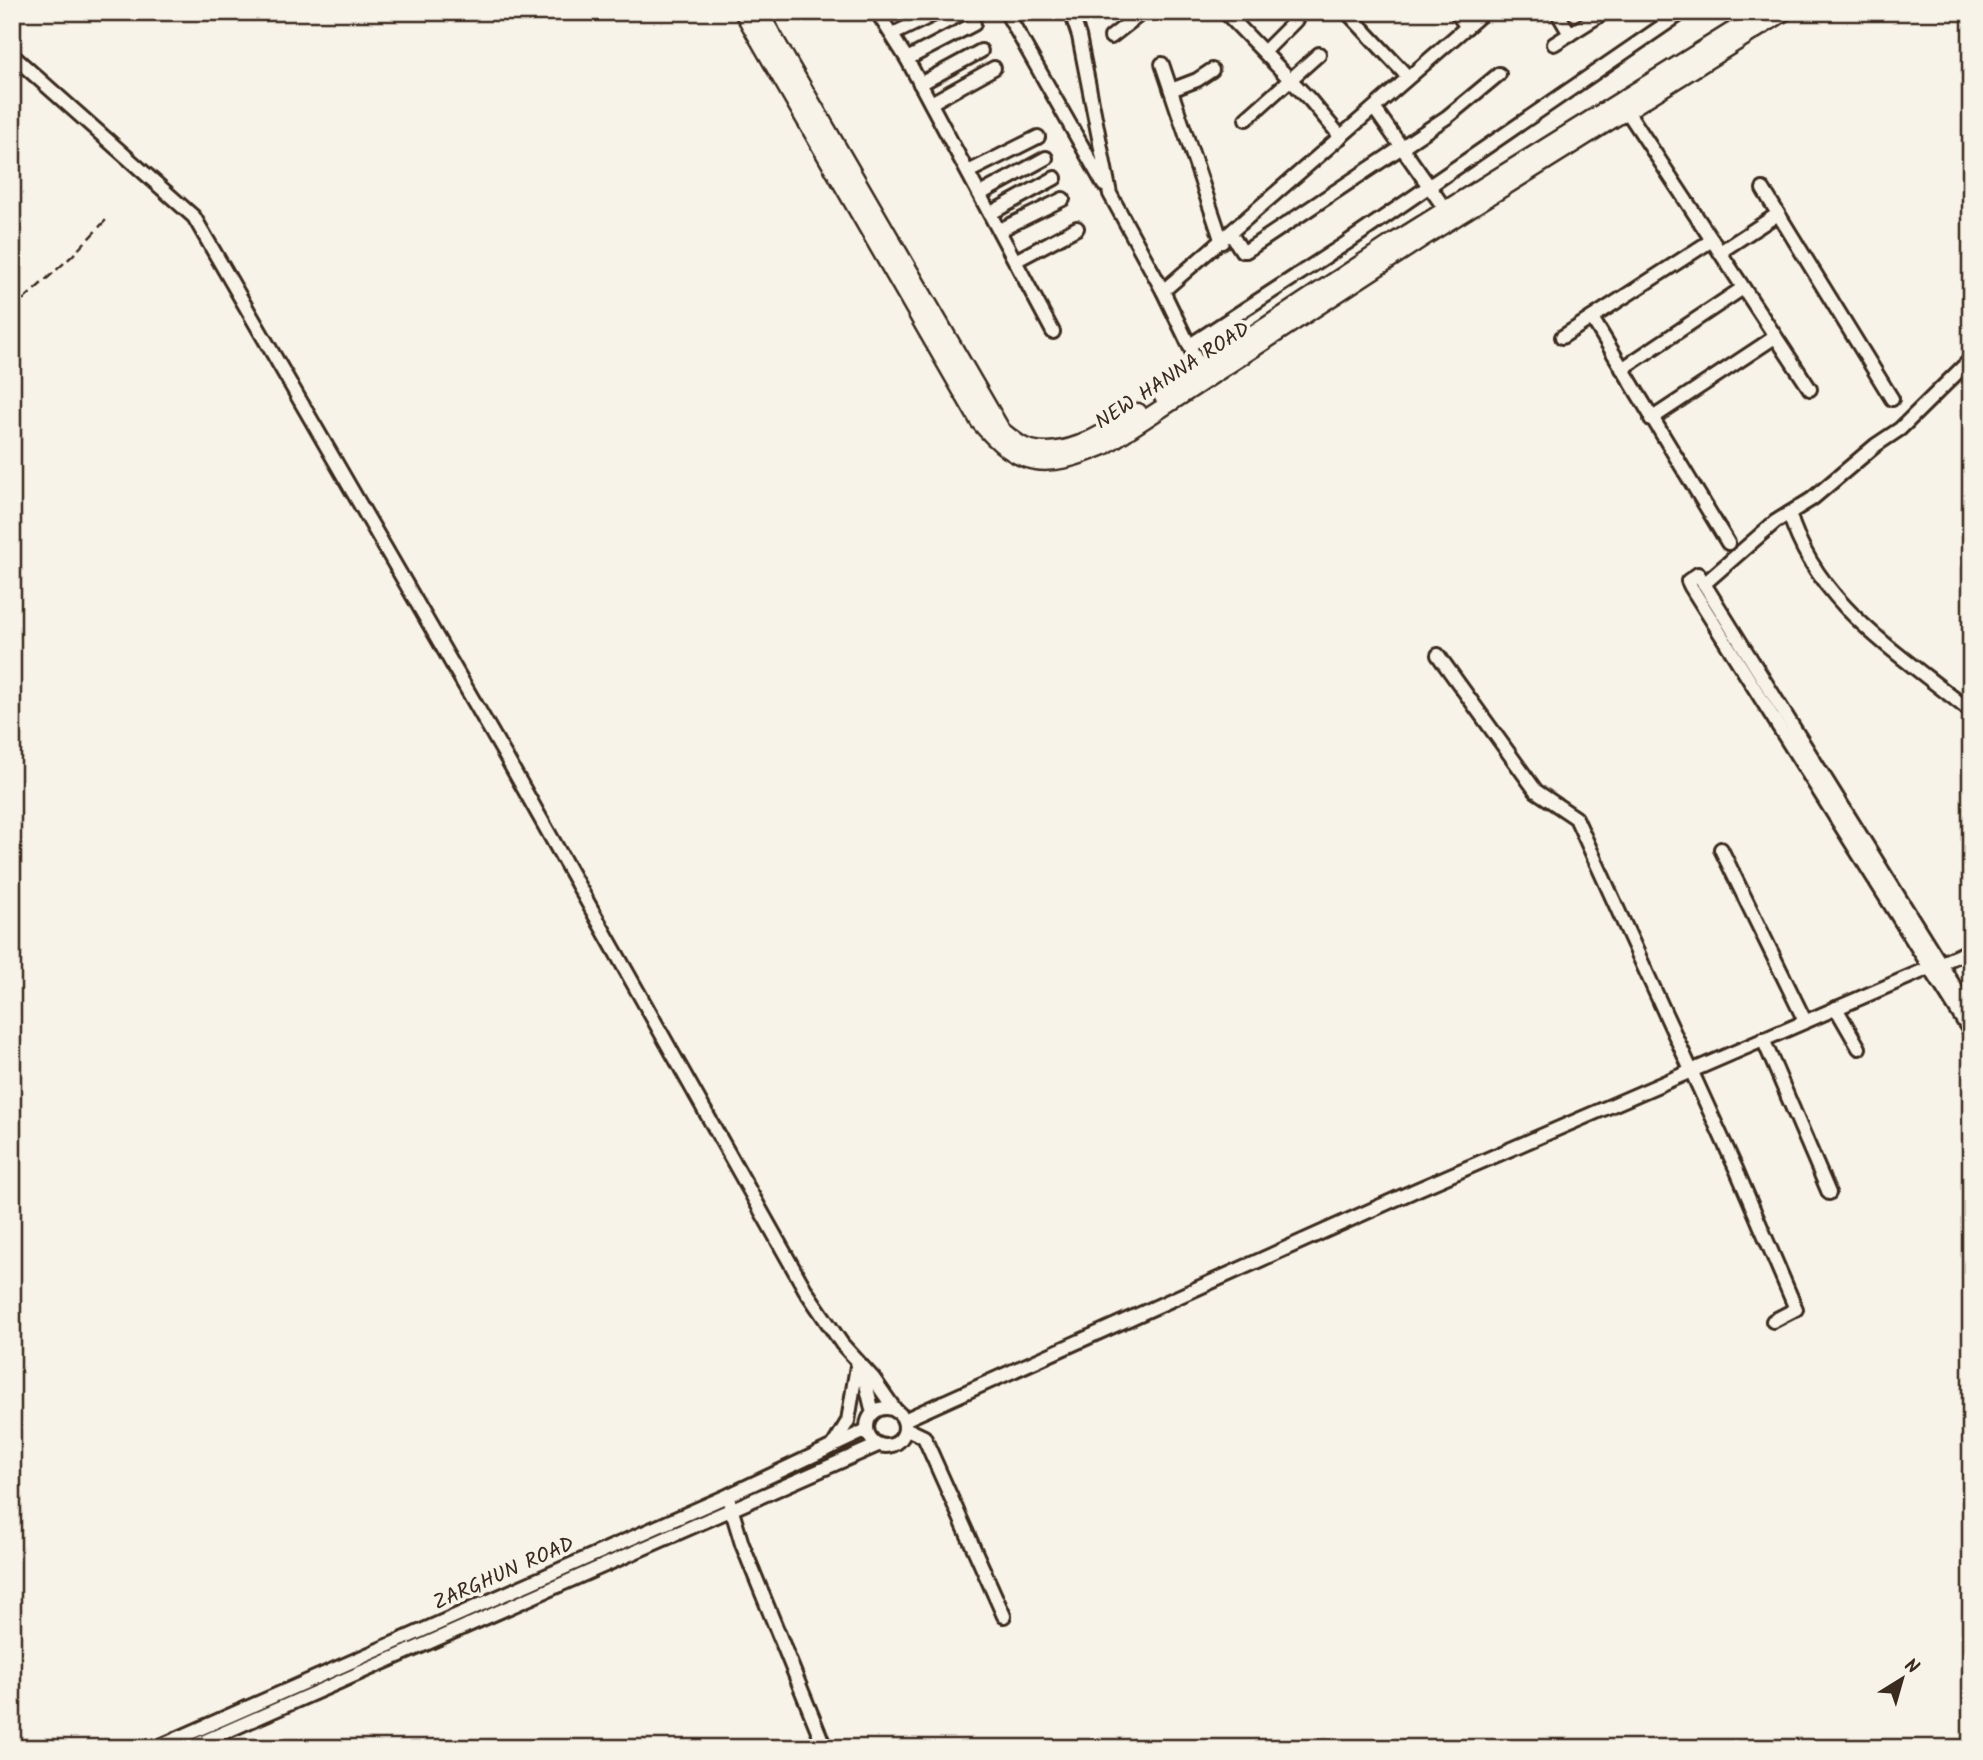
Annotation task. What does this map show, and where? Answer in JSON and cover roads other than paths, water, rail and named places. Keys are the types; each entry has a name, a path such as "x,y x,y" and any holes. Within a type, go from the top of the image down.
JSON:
{"main road":[{"name":"NEW HANNA ROAD","path":"743,12 979,421 999,445 1023,460 1045,462 1074,459 1104,446 1204,375 1763,12"},
{"name":"NEW HANNA ROAD","path":"759,12 1002,431 1025,447 1044,450 1094,439 1204,375"},
{"name":"NEW HANNA ROAD","path":"1449,215 1626,111 1784,12"}],"street":[{"path":"877,12 907,59 1017,260 1053,332"},
{"path":"893,34 939,12"},
{"path":"1006,12 1163,291 1204,375"},
{"path":"1071,12 1079,36 1110,194"},
{"path":"1111,37 1143,12"},
{"path":"1225,12 1341,137"},
{"path":"1347,12 1408,77"},
{"path":"1456,12 1467,27"},
{"path":"1163,291 1484,12"},
{"path":"1557,12 1570,34"},
{"path":"1190,345 1683,12"},
{"path":"1554,44 1603,13"},
{"path":"1264,52 1296,20"},
{"path":"907,59 974,24"},
{"path":"920,84 981,51"},
{"path":"1246,119 1319,54"},
{"path":"12,55 194,217 506,757 806,1291 855,1362 866,1384 873,1413 867,1430 878,1445"},
{"path":"1162,64 1227,238 1242,251 1246,251 1403,147 1465,104 1499,74"},
{"path":"931,103 994,68"},
{"path":"1171,90 1202,78 1212,70"},
{"path":"1374,108 1430,184 1449,215"},
{"path":"1626,111 1810,389"},
{"path":"968,172 1038,137"},
{"path":"980,194 1046,158"},
{"path":"991,213 1055,178"},
{"path":"1763,190 1892,399"},
{"path":"1000,230 1063,199"},
{"path":"1720,252 1778,214"},
{"path":"1017,260 1077,228"},
{"path":"1562,337 1712,240"},
{"path":"1622,369 1743,288"},
{"path":"1592,318 1728,543"},
{"path":"1651,419 1775,337"},
{"path":"1971,359 1900,429 1876,445 1828,487 1789,513 1704,584 1698,574 1688,582 1936,965 1971,1013"},
{"path":"1789,513 1805,558 1830,591 1866,629 1970,709"},
{"path":"1438,656 1536,791 1576,818 1796,1309 1773,1321"},
{"path":"1721,849 1805,1021"},
{"path":"902,1420 1422,1187 1971,950"},
{"path":"1936,965 1971,1033"},
{"path":"1836,1008 1859,1048"},
{"path":"1763,1040 1829,1193"},
{"path":"189,1748 729,1502 878,1445 897,1443 902,1420 873,1378 855,1362"},
{"path":"833,1446 848,1421 855,1362"},
{"path":"873,1413 884,1408 923,1437 1004,1616"},
{"name":"ZARGHUN ROAD","path":"156,1748 729,1502 867,1430"},
{"path":"729,1502 742,1544 825,1748"}],"railway":[{"path":"12,310 72,256 106,220"}]}
